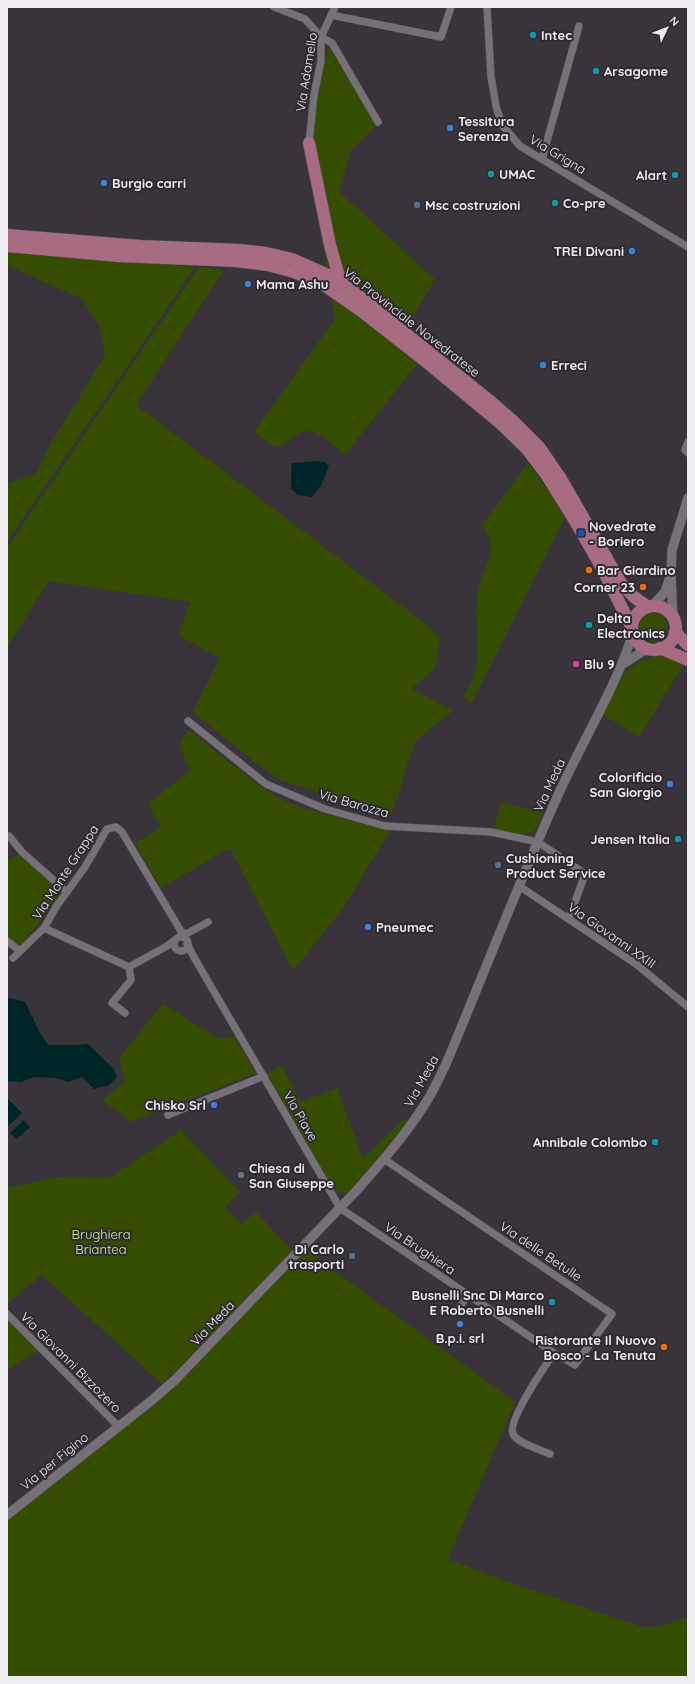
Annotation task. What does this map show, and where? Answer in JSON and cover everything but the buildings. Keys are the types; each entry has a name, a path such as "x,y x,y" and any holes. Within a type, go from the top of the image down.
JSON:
{"main road":[{"path":"309,143 330,245 338,273 344,284"},
{"name":"Via Provinciale Novedratese","path":"7,235 140,246 240,250 266,253 292,259 310,266 344,284 513,421 539,447 561,479 621,583 634,597 650,606"},
{"name":"Via Provinciale Novedratese","path":"7,246 119,256 236,261 268,265 294,272 321,283 360,310 430,365 505,427 527,449 546,474 575,521 602,568 632,630"},
{"path":"654,648 671,640 675,632 675,622 673,617 665,609 650,606 636,614 632,630 638,643 688,660"},
{"path":"675,632 688,645"}],"street":[{"path":"274,7 304,19 321,37 332,42 378,122"},
{"name":"Via Adamello","path":"309,143 314,95 321,61 321,37 335,7"},
{"path":"331,15 441,37 451,7"},
{"name":"Via Grigna","path":"487,7 491,77 496,106 502,125 520,146 688,247"},
{"path":"542,159 579,26"},
{"path":"688,442 685,450 688,453"},
{"path":"673,617 671,575 672,550 688,498"},
{"path":"650,606 665,592 671,575"},
{"name":"Via Meda","path":"118,1426 176,1379 340,1208 384,1159 431,1095 446,1064 555,802 623,664 632,630"},
{"path":"623,664 654,648"},
{"name":"Via Barozza","path":"188,721 266,784 325,809 385,826 491,832 538,842"},
{"name":"Via Monte Grappa","path":"13,958 44,928 85,867 107,829 116,827 122,832"},
{"name":"Via Piave","path":"122,832 178,941 191,953 340,1208"},
{"path":"9,836 22,852 68,892"},
{"path":"538,842 587,875 568,919"},
{"name":"Via Giovanni XXIII","path":"519,886 636,964 688,1006"},
{"path":"129,967 178,941 188,933 208,922"},
{"path":"44,928 129,967"},
{"path":"7,941 20,951"},
{"path":"178,941 178,950 191,953"},
{"path":"125,1013 112,1003 131,980 129,967"},
{"path":"168,1115 264,1076"},
{"name":"Via delle Betulle","path":"384,1159 612,1314 575,1366 554,1353"},
{"name":"Via Brughiera","path":"340,1208 554,1353"},
{"path":"457,1312 468,1295"},
{"name":"Via Giovanni Bizzozero","path":"7,1314 118,1426"},
{"path":"550,1454 519,1440 513,1434 512,1426 523,1402 554,1353"},
{"name":"Via per Figino","path":"7,1515 118,1426"}],"green space":[{"path":"329,44 376,126 351,150 339,192 435,279 410,322 418,363 345,455 325,438 312,432 302,432 277,447 272,446 254,432 335,319 306,139"},
{"path":"7,250 195,267 7,542 7,484 37,473 50,445 105,355 99,326 82,299 7,265"},
{"path":"199,267 224,270 136,405 426,624 439,637 437,657 434,668 426,677 411,688 453,711 416,740 391,815 280,780 252,760 193,712 220,658 178,635 190,602 49,581 7,647 7,548"},
{"path":"528,463 566,515 471,704 464,696 475,671 477,658 478,591 490,554 490,539 482,525"},
{"path":"653,613 663,617 667,627 663,637 653,641 643,637 639,627 643,617"},
{"path":"655,656 667,657 684,664 639,737 602,714 616,686 628,671 644,660"},
{"path":"188,729 253,781 280,799 303,808 390,831 343,908 293,971 230,848 161,888 135,843 161,827 148,804 190,770 179,746"},
{"path":"501,802 543,813 535,830 527,834 522,834 494,829"},
{"path":"21,854 63,892 20,947 7,936 7,860"},
{"path":"163,1004 220,1039 234,1036 256,1073 130,1122 103,1100 125,1081 119,1058"},
{"path":"281,1065 301,1102 337,1088 363,1159 405,1118 408,1122 351,1190 342,1193 334,1189 267,1075"},
{"name":"Brughiera Briantea","path":"181,1130 240,1192 225,1207 242,1224 256,1212 292,1250 173,1375 170,1373 166,1382 162,1384 42,1275 7,1304 7,1188 56,1177 109,1178"},
{"path":"307,1251 515,1402 448,1559 506,1581 642,1627 657,1627 688,1617 688,1677 7,1677 7,1518 133,1419 296,1258"},
{"path":"7,1308 46,1346 7,1370"}],"shaded area":[{"path":"316,461 325,462 329,466 321,486 312,497 298,495 291,489 291,466 293,463"},
{"path":"7,998 25,1002 39,1031 48,1045 88,1044 114,1069 117,1077 109,1085 94,1089 82,1077 69,1082 55,1078 34,1077 21,1082 7,1081"},
{"path":"7,1098 22,1113 7,1127"},
{"path":"24,1120 30,1127 17,1139 10,1133"}],"place":[{"name":"Intec","path":"533,35"},
{"name":"Arsagome","path":"596,71"},
{"name":"Tessitura Serenza","path":"450,128"},
{"name":"UMAC","path":"491,174"},
{"name":"Alart","path":"675,175"},
{"name":"Burgio carri","path":"104,183"},
{"name":"Co-pre","path":"555,203"},
{"name":"Msc costruzioni","path":"417,205"},
{"name":"TREI Divani","path":"632,251"},
{"name":"Mama Ashu","path":"248,284"},
{"name":"Erreci","path":"543,365"},
{"name":"Novedrate - Boriero","path":"581,533"},
{"name":"Bar Giardino","path":"589,570"},
{"name":"Corner 23","path":"643,587"},
{"name":"Delta Electronics","path":"589,625"},
{"name":"Blu 9","path":"576,664"},
{"name":"Colorificio San Giorgio","path":"670,784"},
{"name":"Jensen Italia","path":"678,839"},
{"name":"Cushioning Product Service","path":"498,865"},
{"name":"Pneumec","path":"368,927"},
{"name":"Chisko Srl","path":"214,1105"},
{"name":"Annibale Colombo","path":"655,1142"},
{"name":"Chiesa di San Giuseppe","path":"241,1175"},
{"name":"Di Carlo trasporti","path":"352,1256"},
{"name":"Busnelli Snc Di Marco E Roberto Busnelli","path":"552,1302"},
{"name":"B.p.i. srl","path":"460,1324"},
{"name":"Ristorante Il Nuovo Bosco - La Tenuta","path":"664,1347"}]}
